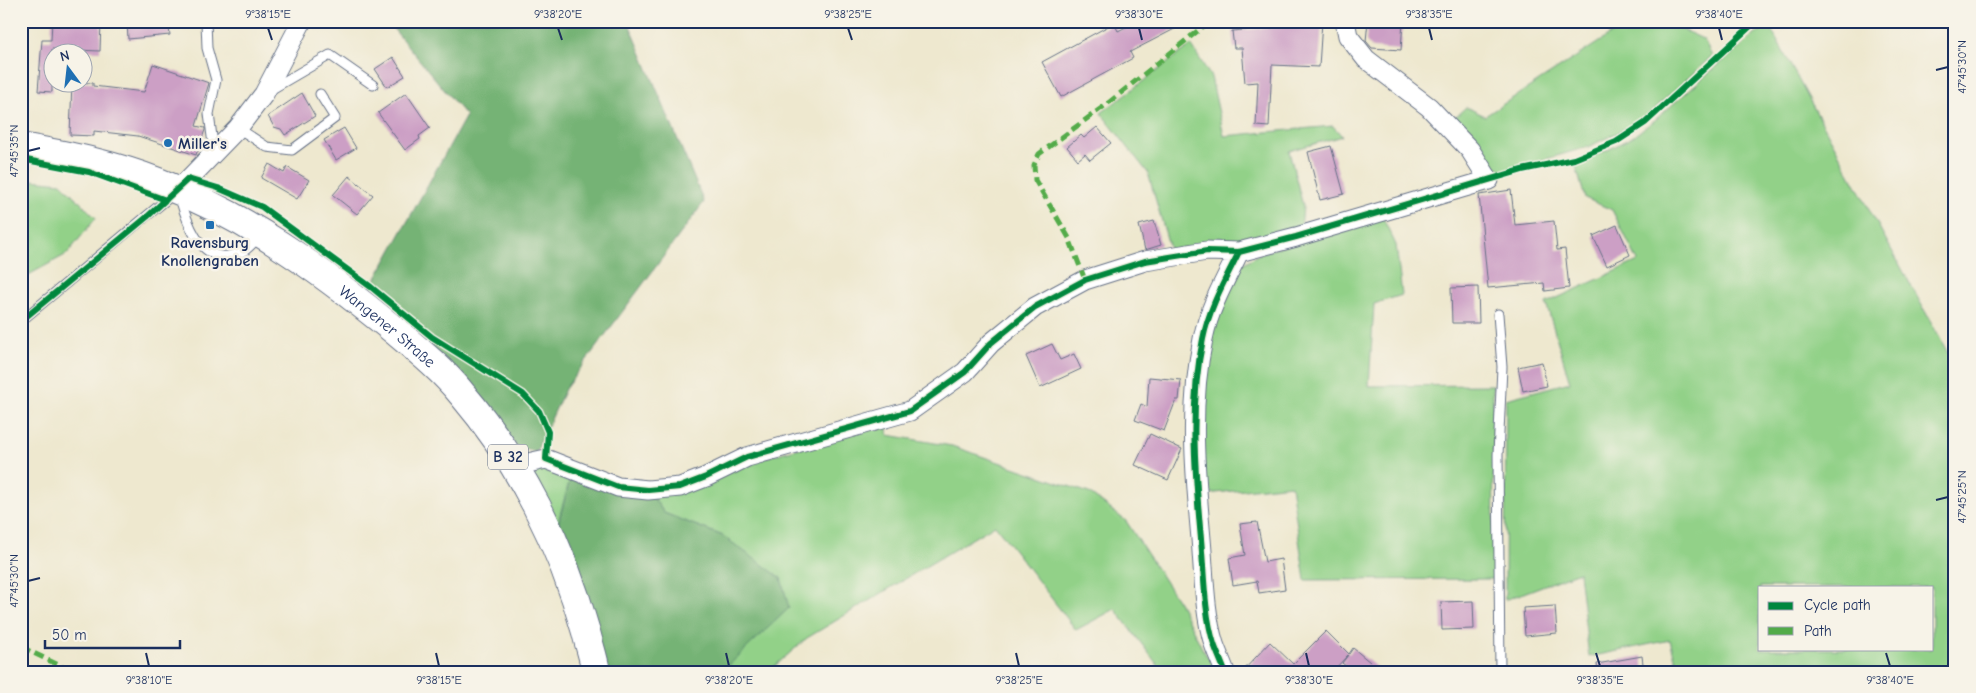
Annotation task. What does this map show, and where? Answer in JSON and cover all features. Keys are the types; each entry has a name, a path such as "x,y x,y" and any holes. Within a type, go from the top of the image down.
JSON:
{"main road":[{"name":"Wangener Straße","path":"21,147 93,160 177,190 226,212 261,232 346,291 424,356 461,392 482,419 514,466 554,539 576,595 596,672"}],"street":[{"path":"177,190 238,128 264,94 302,21"},
{"path":"514,466 546,459 618,487 648,490 680,487 747,457 910,411 965,372 991,343 1035,307 1085,280 1145,261 1207,251 1238,252 1296,237 1489,180 1470,150 1429,107 1366,59 1348,36 1345,21"},
{"path":"1225,672 1213,643 1206,598 1196,488 1196,384 1203,339 1212,307 1238,252"}],"lane":[{"path":"206,21 207,48 216,80 209,114 214,152"},
{"path":"264,94 330,54 373,85"},
{"path":"238,128 267,147 292,150 335,118 320,94"},
{"path":"21,321 177,190 194,234 207,250 221,257 235,255 250,248 261,232"},
{"path":"1498,314 1502,367 1498,455 1500,672"}],"green space":[{"path":"378,21 628,21 704,202 565,389 536,452 516,446 371,287 466,116 391,26"},
{"path":"1638,21 1663,21 1703,39 1712,56 1641,121 1588,147 1504,171 1488,163 1452,120 1466,107 1485,116 1625,25"},
{"path":"1768,24 1955,366 1955,672 1679,672 1670,640 1589,657 1579,572 1505,600 1506,399 1570,382 1546,303 1638,261 1612,210 1585,198 1575,163 1608,150 1632,137 1655,120"},
{"path":"1191,45 1211,77 1224,136 1333,126 1342,136 1289,151 1303,206 1301,230 1249,242 1170,249 1148,173 1101,113"},
{"path":"21,179 61,183 96,218 67,254 21,279"},
{"path":"1382,216 1396,245 1402,295 1374,304 1369,386 1493,385 1494,579 1305,580 1291,485 1206,494 1199,481 1208,340 1229,280 1244,263 1261,253"},
{"path":"889,423 888,435 952,446 1089,493 1126,521 1180,604 1203,650 1218,672 1163,672 1115,609 1076,630 995,525 807,638 768,672 728,672 723,536 664,513 654,498 756,460"},
{"path":"541,468 571,475 557,526 532,477"},
{"path":"573,468 648,490 664,513 723,536 781,578 789,608 728,666 728,672 596,672 554,539"}],"building":[{"path":"52,21 101,21 100,51 92,51 92,42 42,42 42,91 38,91 42,40 51,40"},
{"path":"127,21 168,21 170,35 128,39"},
{"path":"1138,21 1190,21 1130,52 1133,58 1061,97 1042,62 1114,23 1118,31"},
{"path":"1281,21 1322,21 1319,67 1272,65 1269,127 1256,126 1258,82 1245,83 1242,48 1234,48 1232,31 1280,27"},
{"path":"1368,21 1403,21 1401,50 1372,48 1366,41"},
{"path":"393,57 405,76 387,87 375,69"},
{"path":"153,64 209,83 196,126 205,128 205,130 196,155 138,136 94,131 94,136 70,135 72,92 92,92 92,83 93,86 144,92"},
{"path":"302,93 315,116 285,135 281,129 274,127 268,116"},
{"path":"406,93 430,128 419,136 420,139 405,150 378,113"},
{"path":"1097,127 1111,143 1090,160 1085,154 1078,160 1067,147 1081,135 1084,138"},
{"path":"344,128 356,148 336,160 324,140"},
{"path":"1331,146 1344,194 1320,200 1308,152"},
{"path":"269,164 284,173 287,167 309,180 297,199 261,178"},
{"path":"349,176 373,195 357,214 333,195"},
{"path":"1511,190 1515,225 1554,221 1557,250 1565,249 1569,288 1545,291 1544,283 1488,288 1479,195"},
{"path":"1154,221 1161,245 1145,250 1139,225"},
{"path":"1617,225 1630,255 1607,266 1593,236"},
{"path":"1478,287 1479,323 1452,323 1451,288"},
{"path":"1052,344 1060,360 1074,354 1081,369 1040,388 1026,356"},
{"path":"1542,362 1547,386 1523,391 1518,367"},
{"path":"1149,377 1181,380 1179,400 1176,400 1164,431 1135,420 1141,404 1147,407"},
{"path":"1150,434 1182,449 1168,480 1135,465"},
{"path":"1257,522 1265,562 1281,559 1285,589 1259,593 1257,581 1233,585 1229,558 1245,555 1240,524"},
{"path":"1473,601 1474,629 1442,630 1441,602"},
{"path":"1555,606 1557,633 1525,636 1523,608"},
{"path":"1326,631 1349,654 1353,648 1382,672 1353,672 1342,663 1348,655 1332,672 1242,672 1270,642 1293,664"},
{"path":"1642,656 1644,672 1598,672 1597,664"}],"marked path":[{"path":"1085,280 1069,238 1035,180 1034,165 1039,154 1107,104 1210,21"},
{"path":"21,647 73,672"}],"cycle path":[{"path":"21,321 147,217 188,179 218,188 262,207 371,287 432,337 523,394 539,411 548,432 546,459 618,487 648,490 680,487 747,457 910,411 965,372 991,343 1035,307 1085,280 1145,261 1207,251 1239,252 1522,170 1574,159 1616,142 1645,123 1756,21"},
{"path":"21,159 89,172 166,200"},
{"path":"1225,672 1214,644 1206,606 1194,439 1196,389 1203,339 1209,316 1218,294 1239,252"}],"place":[{"name":"Miller's","path":"168,143"},
{"name":"Ravensburg Knollengraben","path":"210,225"}]}
